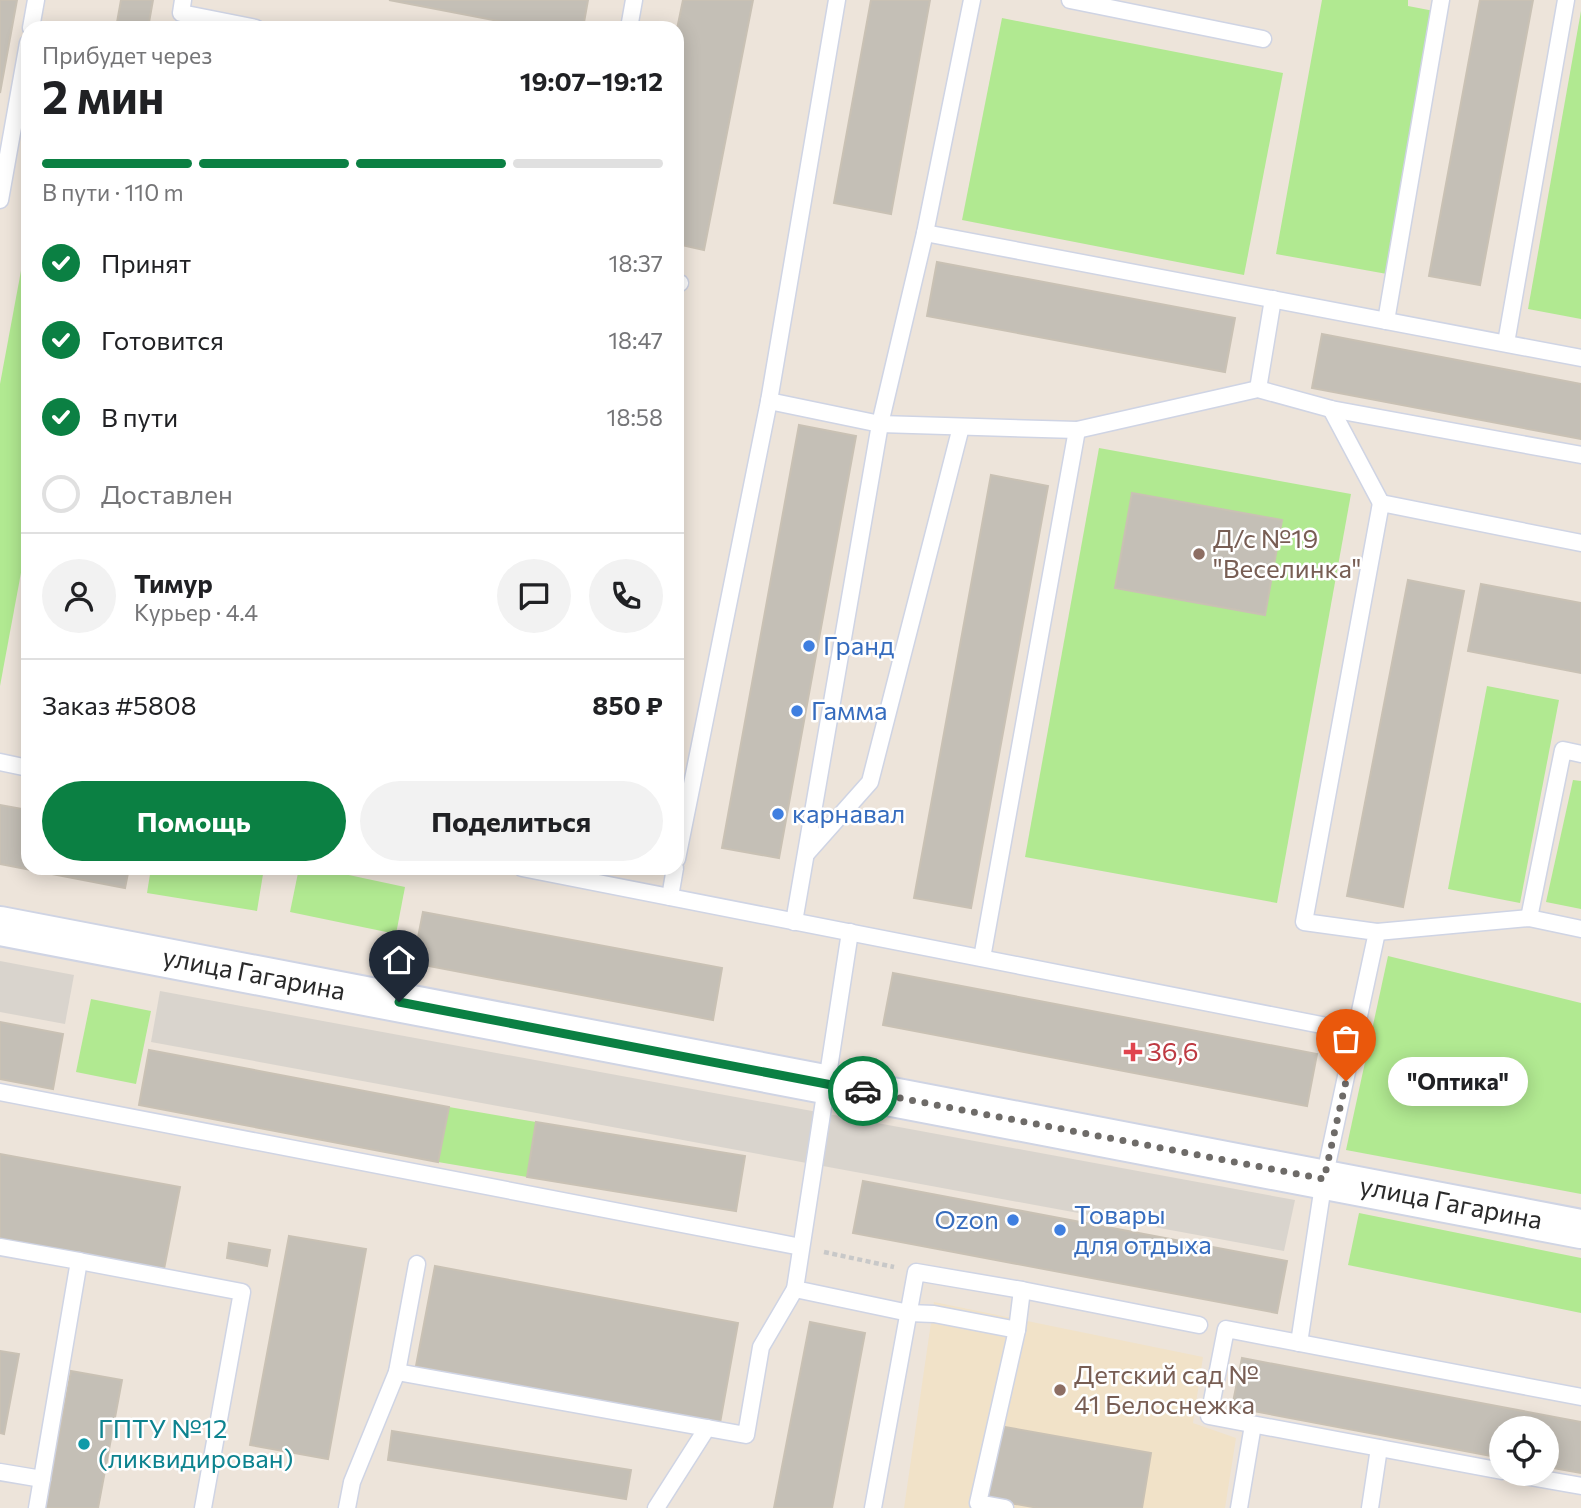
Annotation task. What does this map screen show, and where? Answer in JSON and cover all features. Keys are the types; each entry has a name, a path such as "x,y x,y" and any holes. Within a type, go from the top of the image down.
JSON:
{"street":[{"name":"улица Гагарина","path":"0,926 1581,1228"}],"lane":[{"path":"32,21 36,0"},
{"path":"183,0 181,13 221,21"},
{"path":"630,21 634,0"},
{"path":"684,824 769,401 837,0"},
{"path":"794,922 880,424 925,233 972,0"},
{"path":"1070,0 1263,39"},
{"path":"1386,321 1441,0"},
{"path":"1506,343 1566,0"},
{"path":"0,200 21,82"},
{"path":"925,233 1581,358"},
{"path":"1258,389 1273,299"},
{"path":"769,401 880,424 1077,430 1258,389 1331,409 1581,455"},
{"path":"1331,409 1381,503 1304,922 1377,933 1529,918 1581,929"},
{"path":"805,855 870,782 961,427"},
{"path":"982,958 1077,430"},
{"path":"1381,503 1581,543"},
{"path":"1529,918 1563,750 1581,754"},
{"path":"0,762 21,766"},
{"path":"558,875 1357,1032"},
{"path":"670,897 674,875"},
{"path":"397,1372 746,1435 761,1347 796,1289 850,933"},
{"path":"1299,1343 1324,1179 1377,933"},
{"path":"0,1092 801,1247"},
{"path":"0,1247 242,1292 203,1508"},
{"path":"37,1508 79,1261"},
{"path":"347,1508 352,1482 397,1372 417,1264"},
{"path":"873,1508 916,1272 1199,1325"},
{"path":"796,1289 909,1313 934,1314 1017,1330"},
{"path":"1005,1508 978,1503 1017,1330 1022,1290"},
{"path":"1489,1469 1209,1416 1226,1329 1581,1397"},
{"path":"1239,1508 1253,1425"},
{"path":"656,1508 707,1428"},
{"path":"1370,1508 1379,1448"},
{"path":"0,1472 42,1479"},
{"path":"1559,1482 1581,1486"}],"path":[{"path":"801,1247 916,1272"}],"shaded area":[{"path":"0,961 74,975 65,1024 0,1012"},
{"path":"160,991 1295,1200 1284,1251 151,1042"},
{"name":"Детский сад № 41 Белоснежка","path":"934,1302 1203,1357 1193,1423 1236,1438 1225,1508 904,1508"}],"green space":[{"path":"1322,0 1408,0 1408,6 1434,11 1387,274 1276,254"},
{"path":"1581,11 1581,319 1528,309"},
{"path":"1002,18 1283,73 1244,275 962,220"},
{"path":"21,271 21,573 0,686 0,384"},
{"path":"1099,448 1351,494 1277,903 1025,857"},
{"path":"1487,686 1559,700 1520,903 1448,889"},
{"path":"1573,780 1581,781 1581,909 1546,902"},
{"path":"150,875 263,875 257,911 147,893"},
{"path":"298,875 349,875 405,887 396,934 290,912"},
{"path":"1388,956 1581,1003 1581,1194 1346,1150"},
{"path":"91,999 151,1011 136,1084 76,1072"},
{"path":"449,1107 536,1122 527,1177 438,1162"},
{"path":"1359,1213 1581,1258 1581,1313 1348,1265"}],"building":[{"path":"0,0 17,0 0,93"},
{"path":"121,0 153,0 149,21 117,21"},
{"path":"389,0 588,0 584,21 498,21"},
{"path":"683,0 753,0 704,250 684,246 684,21 679,21"},
{"path":"871,0 930,0 891,214 834,203"},
{"path":"1480,0 1533,0 1480,285 1429,276"},
{"path":"937,262 1235,318 1225,372 927,316"},
{"path":"1322,334 1581,384 1581,439 1312,388"},
{"path":"799,425 856,436 779,858 722,848"},
{"path":"991,475 1048,486 971,908 914,898"},
{"name":"Д/с №19 \"Веселинка\"","path":"1132,493 1282,520 1265,615 1115,588"},
{"path":"1408,580 1464,591 1403,907 1347,896"},
{"path":"1481,584 1581,603 1581,673 1468,651"},
{"path":"0,805 21,809 21,868 0,864"},
{"path":"57,875 128,875 125,888"},
{"path":"423,912 722,968 713,1020 413,963"},
{"path":"893,973 1317,1054 1307,1106 883,1025"},
{"path":"0,1022 63,1034 53,1089 0,1079"},
{"path":"149,1050 449,1107 438,1162 139,1105"},
{"path":"536,1122 745,1156 736,1211 527,1177"},
{"path":"0,1154 180,1187 164,1269 0,1239"},
{"path":"863,1181 1287,1261 1277,1313 853,1233"},
{"path":"289,1236 366,1249 328,1459 250,1445"},
{"path":"229,1243 270,1250 267,1266 227,1258"},
{"path":"435,1266 738,1323 720,1423 416,1366"},
{"path":"810,1322 865,1333 832,1508 774,1508"},
{"path":"0,1351 19,1354 4,1434 0,1433"},
{"path":"1242,1358 1549,1416 1489,1416 1489,1456 1232,1407"},
{"name":"ГПТУ №12 (ликвидирован)","path":"71,1371 122,1380 98,1508 46,1508"},
{"path":"1559,1418 1581,1422 1581,1473 1559,1469"},
{"path":"999,1426 1151,1453 1142,1508 1039,1508 986,1499"},
{"path":"392,1431 631,1470 626,1499 388,1460"}],"way so far":[{"path":"863,1091 1324,1179 1346,1081"}],"place":[{"name":"Д/с №19 \"Веселинка\"","path":"1199,554"},
{"name":"Гранд","path":"809,646"},
{"name":"Гамма","path":"797,711"},
{"name":"карнавал","path":"778,814"},
{"name":"36,6","path":"1133,1052"},
{"name":"\"Оптика\"","path":"1346,1081"},
{"name":"Ozon","path":"1013,1220"},
{"name":"Товары для отдыха","path":"1060,1230"},
{"name":"Детский сад № 41 Белоснежка","path":"1060,1390"},
{"name":"ГПТУ №12 (ликвидирован)","path":"84,1444"}],"route":[{"path":"399,1002 863,1091"}]}
